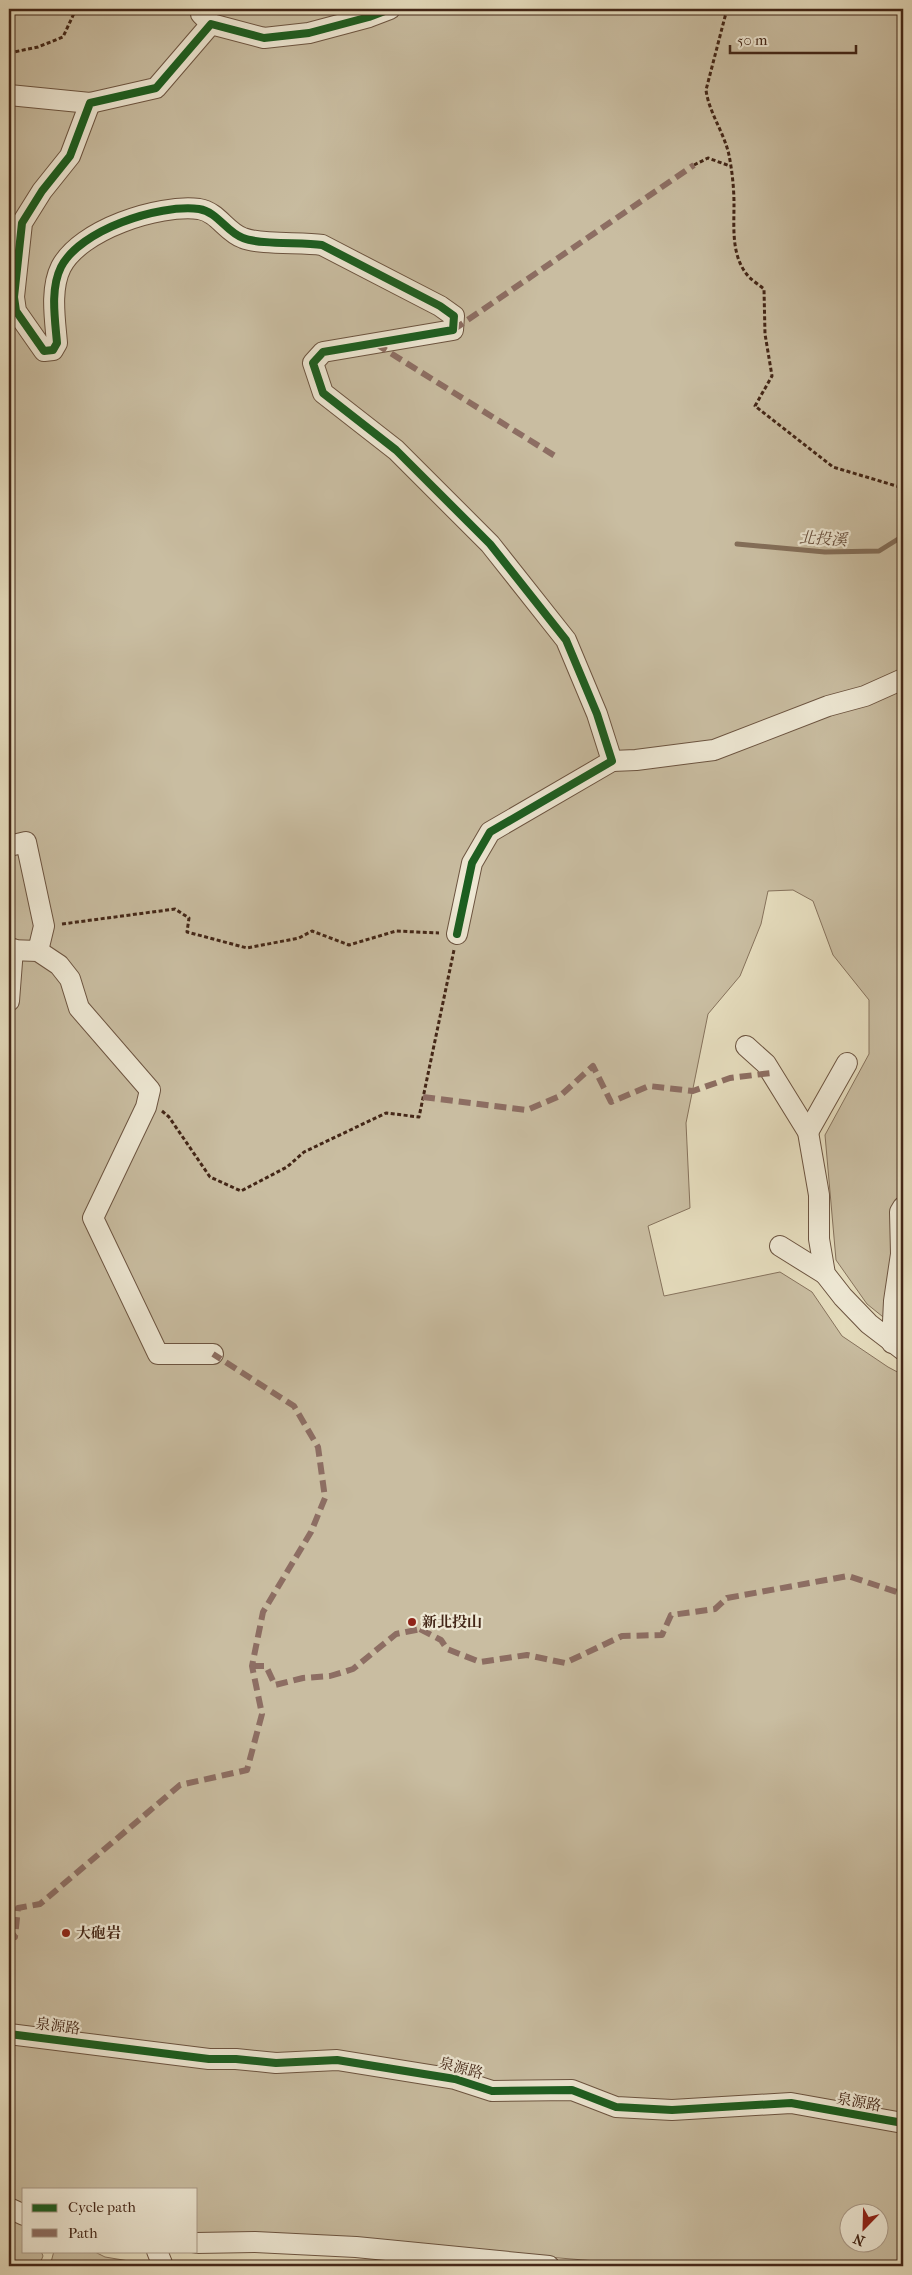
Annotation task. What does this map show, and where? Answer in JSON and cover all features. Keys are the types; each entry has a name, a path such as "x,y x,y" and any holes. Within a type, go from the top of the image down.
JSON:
{"street":[{"path":"9,95 90,103 156,88 206,17 264,38 309,33 369,17 390,9"},
{"path":"90,103 70,156 42,191 22,223 14,298 16,311 44,351 53,350 57,343 55,285 61,268 71,252 88,238 111,227 153,213 180,209 200,209 216,216 242,238 255,241 303,242 322,245 440,306 454,316 453,330 323,352 313,363 323,393 396,450 490,544 520,580 566,640 598,714 612,761"},
{"path":"457,934 472,863 490,832 612,761 636,760 714,750 828,706 865,696 903,679"},
{"path":"9,846 26,842 44,926 38,951"},
{"path":"9,1001 11,949 38,951 59,965 70,979 79,1008 150,1090 146,1107 93,1218 158,1354 213,1354"},
{"path":"746,1046 766,1064 808,1132 819,1195 819,1239 825,1274"},
{"path":"808,1132 846,1062"},
{"path":"897,1346 894,1300 901,1254 900,1212 903,1207"},
{"path":"780,1246 825,1274 862,1317 897,1346"},
{"name":"泉源路","path":"9,2034 209,2059 276,2063 336,2060 455,2079 492,2091 572,2090 616,2107 672,2110 791,2103 903,2124"},
{"path":"9,2208 22,2214"},
{"path":"198,2243 255,2242 356,2247 549,2266"},
{"path":"157,2252 163,2266"}],"path":[{"path":"9,53 38,47 63,37 76,9"},
{"path":"727,9 706,90 728,152 731,166 734,202 733,230 738,258 749,277 764,289 765,334 772,376 756,406 832,467 903,488"},
{"path":"694,165 708,158 731,166"},
{"path":"44,926 175,909 189,918 187,932 247,948 299,938 312,931 349,945 396,931 457,934 419,1117 386,1113 304,1152 287,1167 241,1191 210,1178 169,1117 148,1100"}],"shaded area":[{"path":"9,9 903,9 903,1333 867,1304 836,1260 825,1135 869,1054 869,1000 833,955 813,901 793,890 768,891 761,924 740,976 708,1014 686,1123 690,1208 648,1226 664,1296 780,1272 812,1292 842,1336 903,1375 903,2266 740,2266 620,2263 402,2245 198,2236 198,2188 22,2188 22,2208 9,2202"},
{"path":"9,2218 22,2225 22,2252 41,2252 43,2256 39,2266 13,2266 9,2263"},
{"path":"54,2252 95,2252 105,2257 147,2264 208,2266 50,2266"}],"waterway":[{"name":"北投溪","path":"737,544 825,552 879,551 903,536"}],"marked path":[{"path":"453,330 694,165"},
{"path":"376,344 555,456"},
{"path":"423,1097 527,1110 560,1096 593,1066 611,1102 649,1086 693,1091 730,1078 771,1073"},
{"path":"9,1929 15,1937 18,1908 40,1904 180,1785 247,1770 262,1714 252,1666 263,1612 311,1532 325,1498 318,1447 294,1406 213,1354"},
{"path":"420,1629 441,1640 447,1649 480,1662 527,1655 565,1663 622,1636 662,1635 671,1615 715,1609 727,1598 848,1576 903,1594"},
{"path":"252,1666 266,1666 275,1685 303,1678 330,1676 353,1669 396,1634 421,1629"}],"cycle path":[{"path":"390,9 369,17 309,33 264,38 211,24 156,88 90,103 70,156 42,191 22,223 14,297 16,311 44,351 53,350 57,343 54,314 55,285 61,267 71,254 102,231 122,222 142,215 163,211 199,209 212,214 243,238 270,242 322,245 440,306 454,316 453,330 323,352 313,363 323,393 396,450 490,544 566,640 597,714 612,761 490,832 472,863 457,934"},
{"path":"9,2034 209,2059 236,2059 276,2063 337,2060 455,2079 492,2091 572,2090 616,2107 672,2110 791,2103 903,2123"}],"place":[{"name":"新北投山","path":"412,1622"},
{"name":"大砲岩","path":"66,1933"}]}
